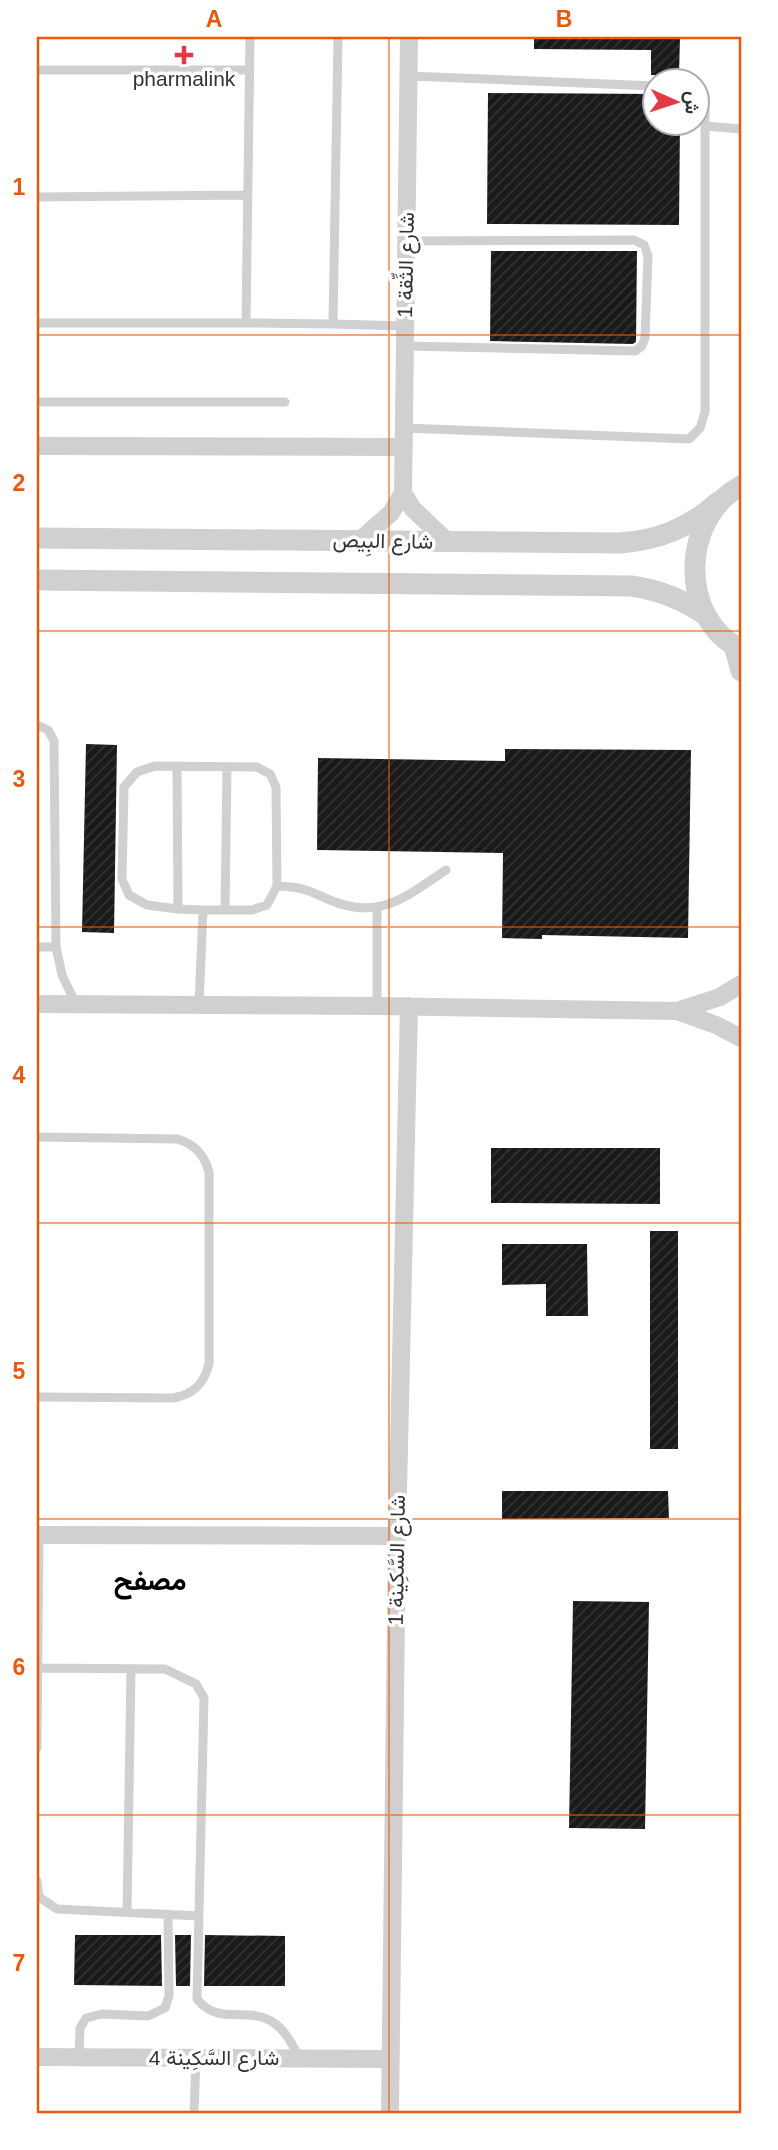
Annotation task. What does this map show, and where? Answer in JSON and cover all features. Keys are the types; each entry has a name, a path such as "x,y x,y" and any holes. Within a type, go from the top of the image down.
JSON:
{"street":[{"name":"شارع الثِّقة 1","path":"403,493 409,37"},
{"path":"37,446 404,447"},
{"name":"شارع البِيص","path":"37,538 638,542 681,528 705,514 741,486"},
{"path":"359,541 391,513 403,493 413,509 448,542"},
{"path":"719,502 702,528 694,558 696,588 707,616 719,632 738,647 741,671"},
{"name":"شارع البِيص","path":"37,580 631,586 671,595 707,616"},
{"path":"677,1011 720,997 741,984"},
{"path":"37,1004 677,1011 716,1025 741,1038"},
{"name":"شارع السَّكِينة 1","path":"390,2113 397,1536 409,1006"},
{"path":"38,1535 397,1536"},
{"name":"شارع السَّكِينة 4","path":"37,2057 390,2059"}],"lane":[{"path":"246,323 250,37"},
{"path":"333,324 338,37"},
{"path":"37,70 250,70"},
{"path":"408,76 642,85"},
{"path":"712,127 741,129"},
{"path":"404,428 690,439 700,428 705,412 705,136"},
{"path":"37,197 248,195"},
{"path":"405,345 635,351 642,346 645,338 648,256 644,244 634,240 407,241"},
{"path":"37,323 405,326"},
{"path":"37,402 285,402"},
{"path":"37,725 48,730 54,741 56,947 62,975 76,1004"},
{"path":"155,766 227,767 257,767 271,774 276,787 277,886 267,905 252,910 178,909 146,905 129,895 122,879 124,787 137,772 155,766"},
{"path":"177,766 178,909"},
{"path":"225,910 227,767"},
{"path":"277,886 311,890 327,900 354,909 377,909 416,890 446,870"},
{"path":"377,909 377,1006"},
{"path":"200,1005 203,910"},
{"path":"37,947 56,947"},
{"path":"37,1137 178,1139 195,1147 202,1154 209,1172 209,1364 203,1381 190,1393 173,1398 37,1397"},
{"path":"37,1748 38,1535"},
{"path":"37,1668 165,1669 196,1684 204,1698 197,1999 205,2010 218,2014 248,2015 272,2021 285,2033 300,2059"},
{"path":"127,1912 131,1669"},
{"path":"37,1881 39,1897 57,1909 199,1916"},
{"path":"79,2057 80,2028 86,2018 102,2014 148,2016 165,2008 169,1996 168,1914"},
{"path":"194,2113 196,2058"}],"building":[{"path":"534,37 680,37 679,66 651,66 651,50 534,49"},
{"path":"488,93 642,94 642,136 680,136 679,225 487,224"},
{"path":"491,251 637,251 636,342 490,341"},
{"path":"86,744 117,745 114,933 82,932"},
{"path":"505,749 691,750 688,938 542,935 542,939 502,938 503,853 317,850 318,758 505,761"},
{"path":"491,1148 660,1148 660,1204 491,1203"},
{"path":"650,1231 678,1231 678,1449 650,1449"},
{"path":"502,1244 587,1244 588,1316 546,1316 546,1284 502,1285"},
{"path":"502,1491 668,1491 669,1518 502,1519"},
{"path":"573,1601 649,1602 645,1829 569,1828"},
{"path":"75,1935 161,1935 162,1986 74,1985"},
{"path":"175,1935 191,1935 190,1986 176,1986"},
{"path":"205,1935 285,1936 285,1986 204,1986"}],"place":[{"name":"pharmalink","path":"184,55"}],"district":[{"name":"مصفح","path":"150,1580"}]}
